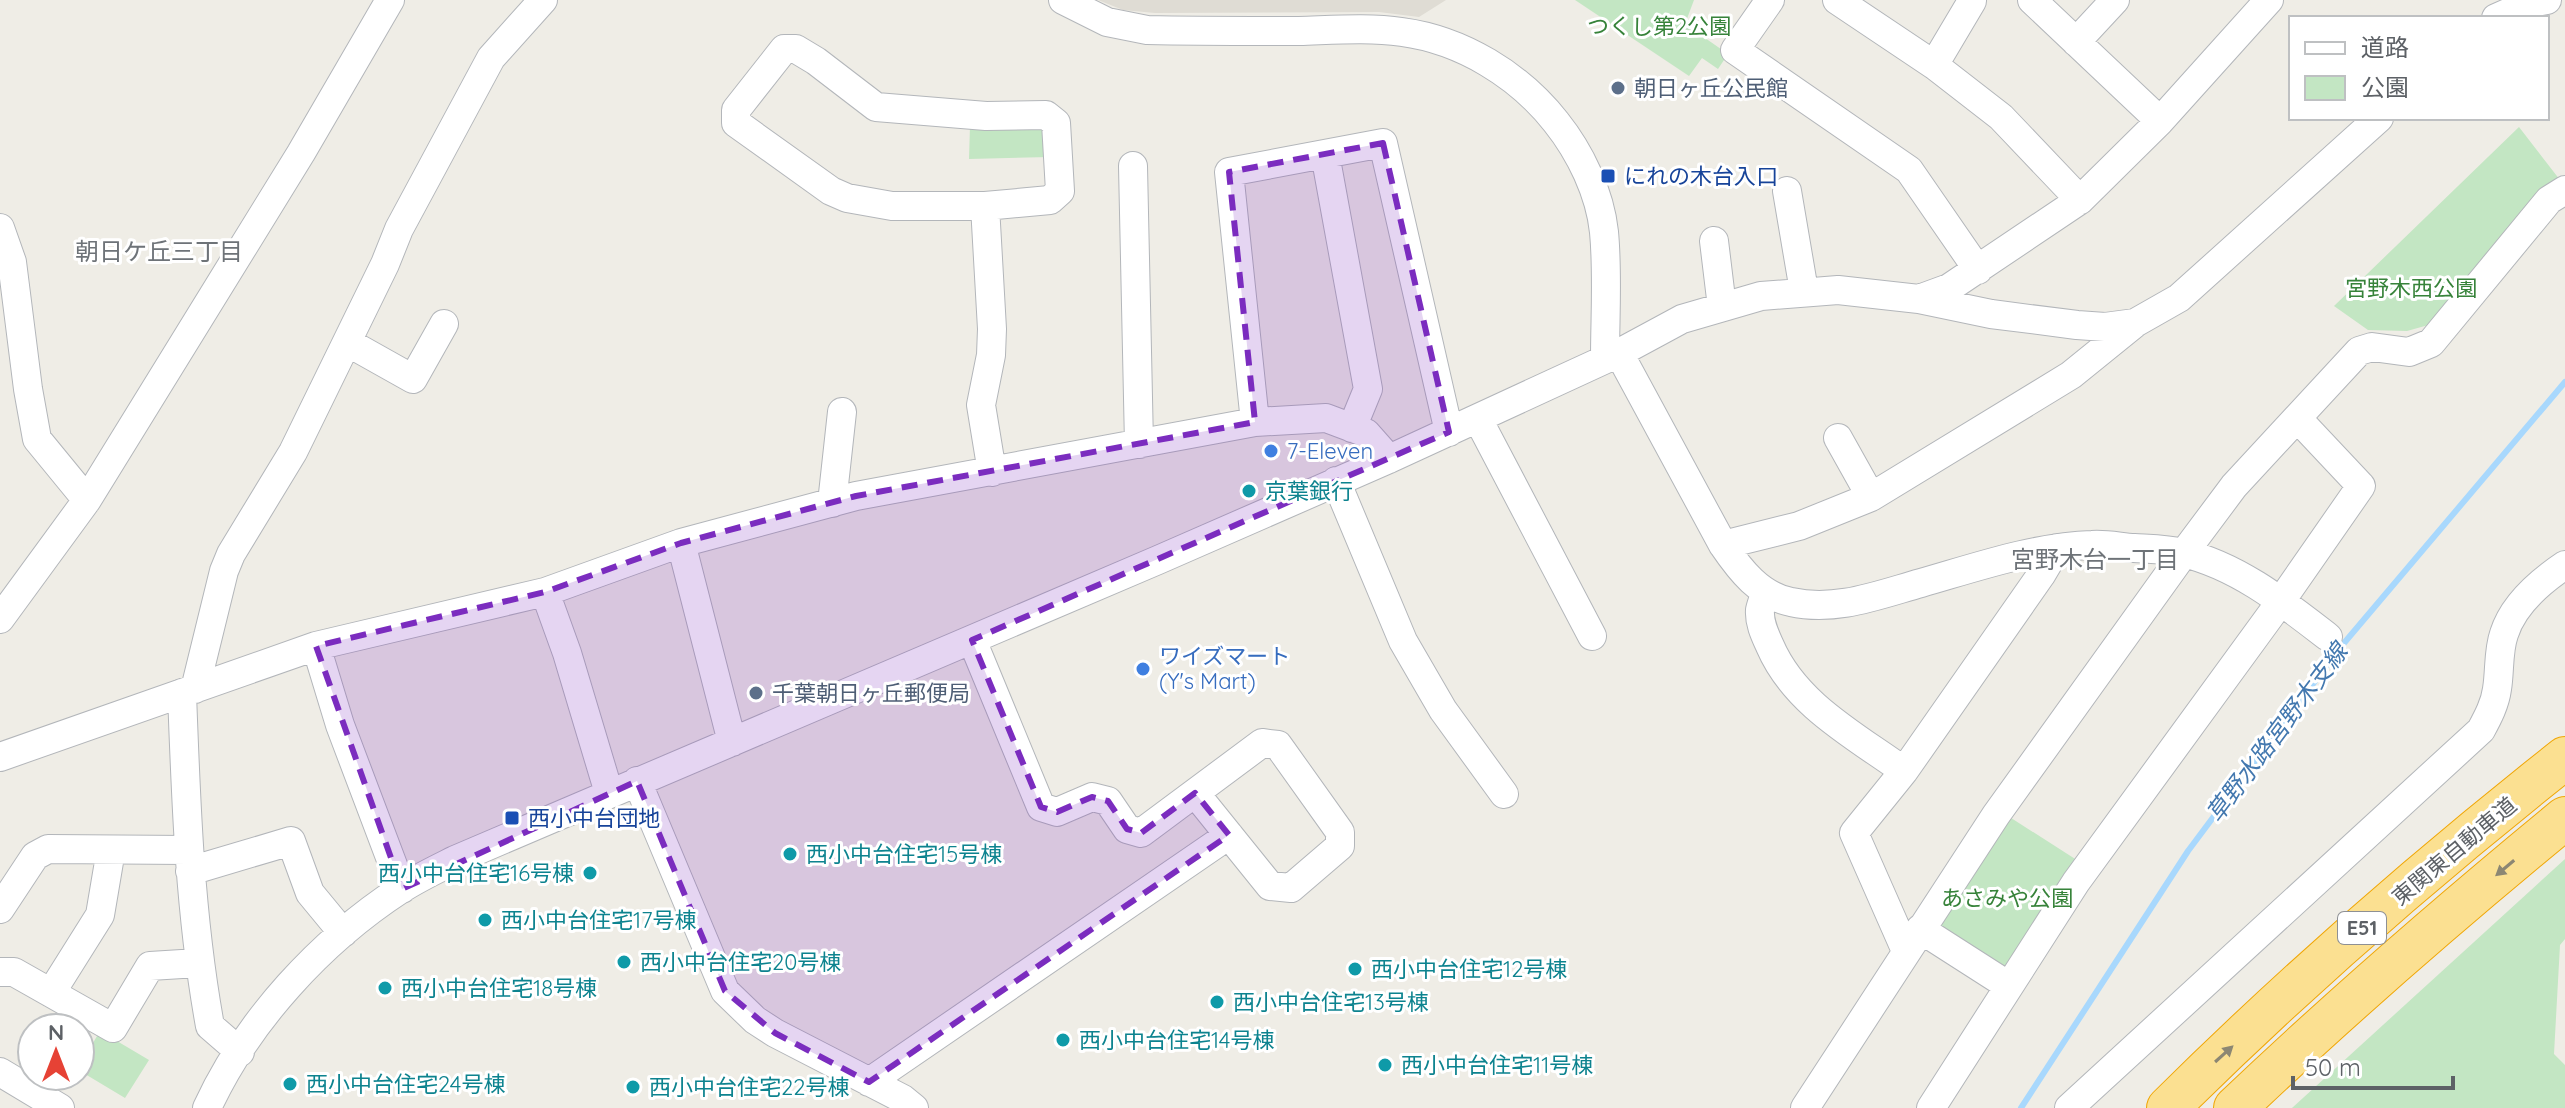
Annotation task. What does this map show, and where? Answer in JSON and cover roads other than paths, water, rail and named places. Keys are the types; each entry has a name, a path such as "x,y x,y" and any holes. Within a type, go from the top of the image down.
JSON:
{"highway":[{"name":"東関東自動車道","path":"2168,1108 2344,944 2565,758"},
{"name":"東関東自動車道","path":"2235,1108 2366,988 2565,818"}],"street":[{"path":"0,619 87,500 293,166 390,0"},
{"path":"240,1052 210,1026 198,963 189,860 188,691 231,554 293,452 399,229 491,58 543,0"},
{"path":"1063,0 1107,22 1147,30 1404,32 1464,49 1520,84 1557,124 1581,160 1596,198 1604,231 1612,356 1723,545 1738,566 1765,592 1789,602 1849,604 2002,560 2057,548 2094,545 2184,553 2241,575 2328,637"},
{"path":"1770,0 1735,50 1909,170 1978,270"},
{"path":"1837,0 1934,65 2001,117 2080,200"},
{"path":"1934,65 1971,0"},
{"path":"2032,0 2160,121"},
{"path":"2076,42 2115,0"},
{"path":"1919,299 1949,288 2080,200 2160,121 2269,0"},
{"path":"2501,16 2530,3 2547,0"},
{"path":"784,49 796,49 876,107 986,116 1046,115 1056,123 1060,191 1050,200 985,206 892,206 847,198 831,191 736,123 736,110 784,49"},
{"path":"1723,545 1799,526 1871,497 2071,375 2135,323 2179,298 2377,120"},
{"path":"1255,422 1229,172 1383,143 1449,432"},
{"path":"1325,154 1368,389 1352,428"},
{"path":"1133,166 1139,444"},
{"path":"1805,1108 1996,815 2234,486 2359,351 2372,347 2409,352 2431,343 2549,200 2565,190"},
{"path":"1787,191 1804,291"},
{"path":"985,206 992,329 991,355 981,405 992,472"},
{"path":"0,228 12,262 7,280 37,439 87,500"},
{"path":"1714,241 1722,307"},
{"path":"207,1108 224,1074 264,1015 312,961 343,933 402,889 455,860 1389,459 1612,356 1682,319 1761,296 1838,290 1919,299 1991,314 2063,323 2105,327 2135,323"},
{"path":"347,342 413,379 444,324"},
{"path":"832,503 842,412"},
{"path":"0,757 316,646 545,592 681,543 856,496 1255,422 1326,418 1366,433 1389,459"},
{"path":"1931,1108 2076,882 2361,486 2297,418"},
{"path":"1478,419 1592,636"},
{"path":"1838,438 1871,497"},
{"path":"1336,481 1403,641 1443,710 1504,794"},
{"path":"681,543 732,742"},
{"path":"2009,986 1913,940 1854,833 1904,771 2057,548"},
{"path":"2069,1108 2481,730 2491,712 2497,691 2504,633 2516,611 2545,579 2565,565"},
{"path":"545,592 567,653 609,793"},
{"path":"1765,592 1760,610 1763,628 1773,653 1794,687 1827,716 1904,771"},
{"path":"972,640 1041,807 1057,812 1092,797 1108,801 1127,829 1141,833 1262,743 1278,745 1340,832 1340,846 1291,888 1270,886 1195,793"},
{"path":"316,646 340,725 402,889"},
{"path":"637,781 725,991 755,1020 775,1033 903,1099 914,1108"},
{"path":"869,1082 1229,835"},
{"path":"0,909 35,856 48,849 111,850 189,860 291,841 310,893 343,933"},
{"path":"51,993 100,915 111,850"},
{"path":"0,972 14,972 113,1028 150,966 198,963"},
{"path":"0,1072 60,1108"}],"waterway":[{"name":"草野水路宮野木支線","path":"2021,1108 2188,851 2339,649 2565,382"}],"place":[{"name":"朝日ヶ丘公民館","path":"1618,88"},
{"name":"にれの木台入口","path":"1608,176"},
{"name":"7-Eleven","path":"1271,451"},
{"name":"京葉銀行","path":"1249,491"},
{"name":"ワイズマート (Y's Mart)","path":"1143,669"},
{"name":"千葉朝日ヶ丘郵便局","path":"756,693"},
{"name":"西小中台団地","path":"512,818"},
{"name":"西小中台住宅15号棟","path":"790,854"},
{"name":"西小中台住宅16号棟","path":"590,873"},
{"name":"西小中台住宅17号棟","path":"485,920"},
{"name":"西小中台住宅20号棟","path":"624,962"},
{"name":"西小中台住宅12号棟","path":"1355,969"},
{"name":"西小中台住宅18号棟","path":"385,988"},
{"name":"西小中台住宅13号棟","path":"1217,1002"},
{"name":"西小中台住宅14号棟","path":"1063,1040"},
{"name":"西小中台住宅11号棟","path":"1385,1065"},
{"name":"西小中台住宅24号棟","path":"290,1084"},
{"name":"西小中台住宅22号棟","path":"633,1087"}],"district":[{"name":"朝日ケ丘三丁目","path":"159,252"},
{"name":"宮野木台一丁目","path":"2095,560"}],"park label":[{"name":"つくし第2公園","path":"1659,26"},
{"name":"宮野木西公園","path":"2411,288"},
{"name":"あさみや公園","path":"2007,898"}]}
